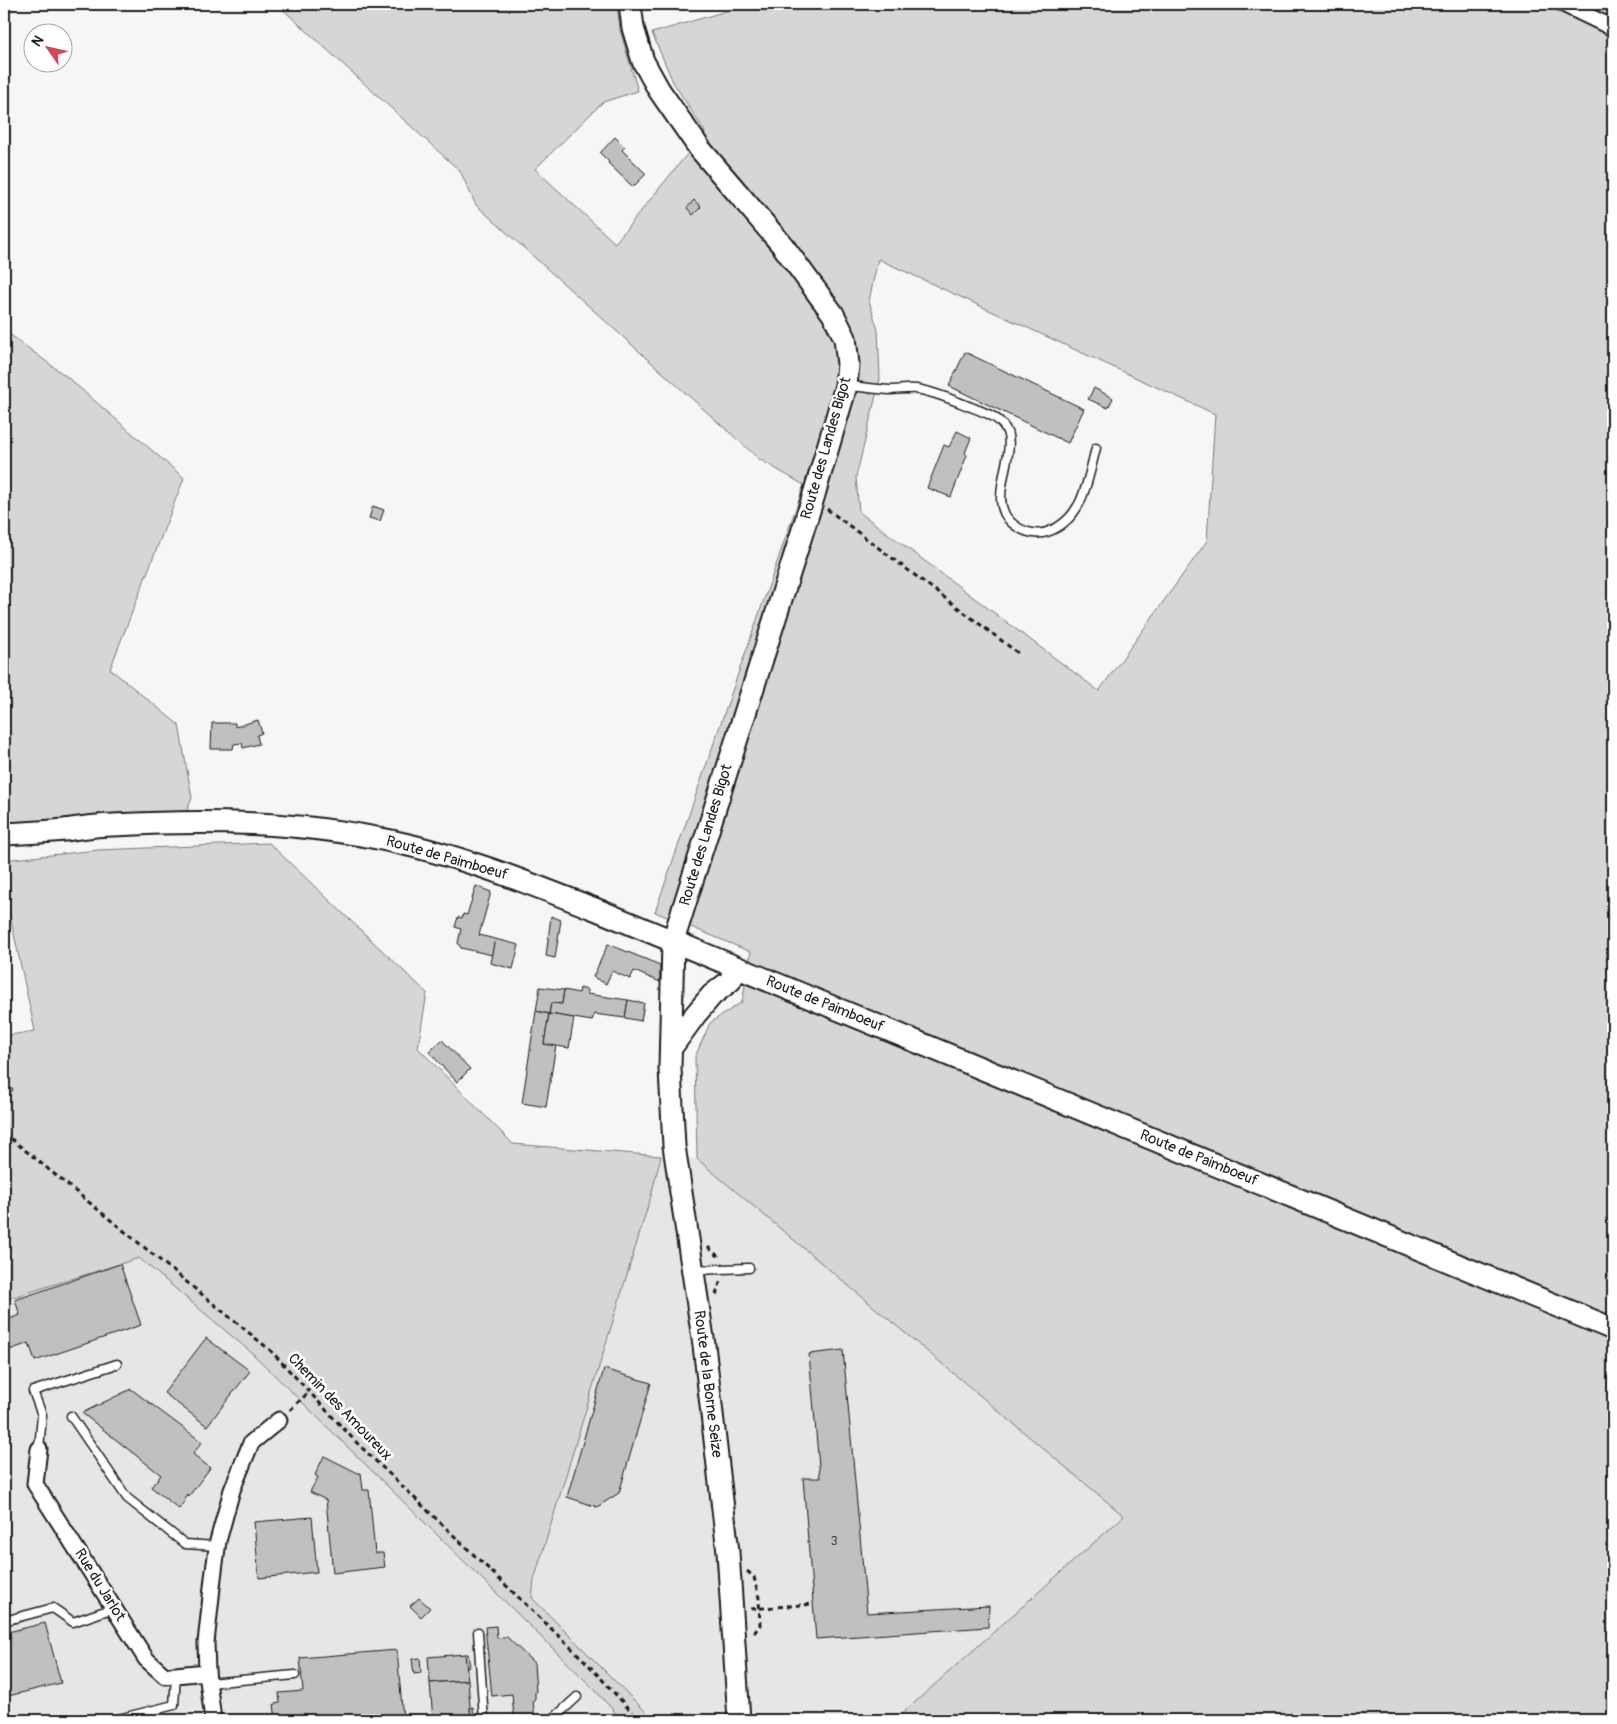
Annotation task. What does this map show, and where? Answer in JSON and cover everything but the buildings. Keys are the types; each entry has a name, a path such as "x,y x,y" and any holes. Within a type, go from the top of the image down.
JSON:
{"street":[{"name":"Route des Landes Bigot","path":"630,4 633,28 643,61 659,90 700,149 783,246 834,314 844,338 848,364 846,386 813,498 673,941 671,1048"},
{"path":"1562,4 1613,28"},
{"name":"Route de Paimboeuf","path":"4,834 127,824 261,823 374,838 442,854 495,870 673,941 1613,1329"},
{"path":"671,1048 694,1015 712,994 730,981 737,968"},
{"name":"Route de la Borne Seize","path":"671,1048 670,1069 674,1146 704,1345 728,1552 740,1720"},
{"path":"213,1720 206,1643 218,1546 232,1490 251,1442 279,1420"},
{"name":"Rue du Jarlot","path":"39,1449 36,1484 146,1658 165,1676 176,1676"},
{"path":"176,1676 208,1677"}],"lane":[{"path":"846,386 891,390 915,389 936,394 993,415 1005,426 1010,439 1000,494 1004,511 1011,522 1026,531 1039,534 1066,523 1077,508 1085,490 1096,448"},
{"path":"692,1270 749,1268"},
{"path":"39,1449 42,1415 33,1391 117,1364"},
{"path":"71,1416 126,1498 185,1544 218,1546"},
{"path":"4,1621 53,1608 73,1622 114,1608"},
{"path":"478,1632 484,1720"},
{"path":"208,1677 295,1675"},
{"path":"114,1720 174,1705 176,1676"},
{"path":"552,1720 577,1697"}],"path":[{"path":"813,498 1018,654"},
{"name":"Chemin des Amoureux","path":"4,1134 270,1350 357,1443 586,1662 639,1720"},
{"path":"279,1420 309,1392"},
{"path":"757,1585 760,1608"},
{"path":"732,1610 813,1604"}],"shaded area":[{"path":"277,4 617,4 620,30 638,91 603,102 535,169 615,243 705,132 673,82 652,33 750,4 1598,4 1613,11 1613,1720 895,1720 1124,1516 697,1159 695,1057 710,1023 742,1002 751,952 655,912 804,485 759,459 476,205 460,171","holes":["878,259 1215,414 1207,541 1099,691 859,512 856,477 880,379 878,330 869,301"]},
{"path":"4,330 67,377 184,478 110,669 179,725 192,798 186,813 4,827"},
{"path":"269,843 427,993 418,1048 513,1144 661,1156 651,1196 534,1580 532,1598 654,1720 622,1720 593,1688 252,1353 139,1258 4,1300 4,1036 35,1031 4,888 4,860 98,850"},
{"path":"661,1156 697,1159 1124,1516 895,1720 654,1720 532,1598 534,1581 651,1196"},
{"path":"139,1257 252,1353 593,1688 622,1720 4,1720 4,1300"}]}
